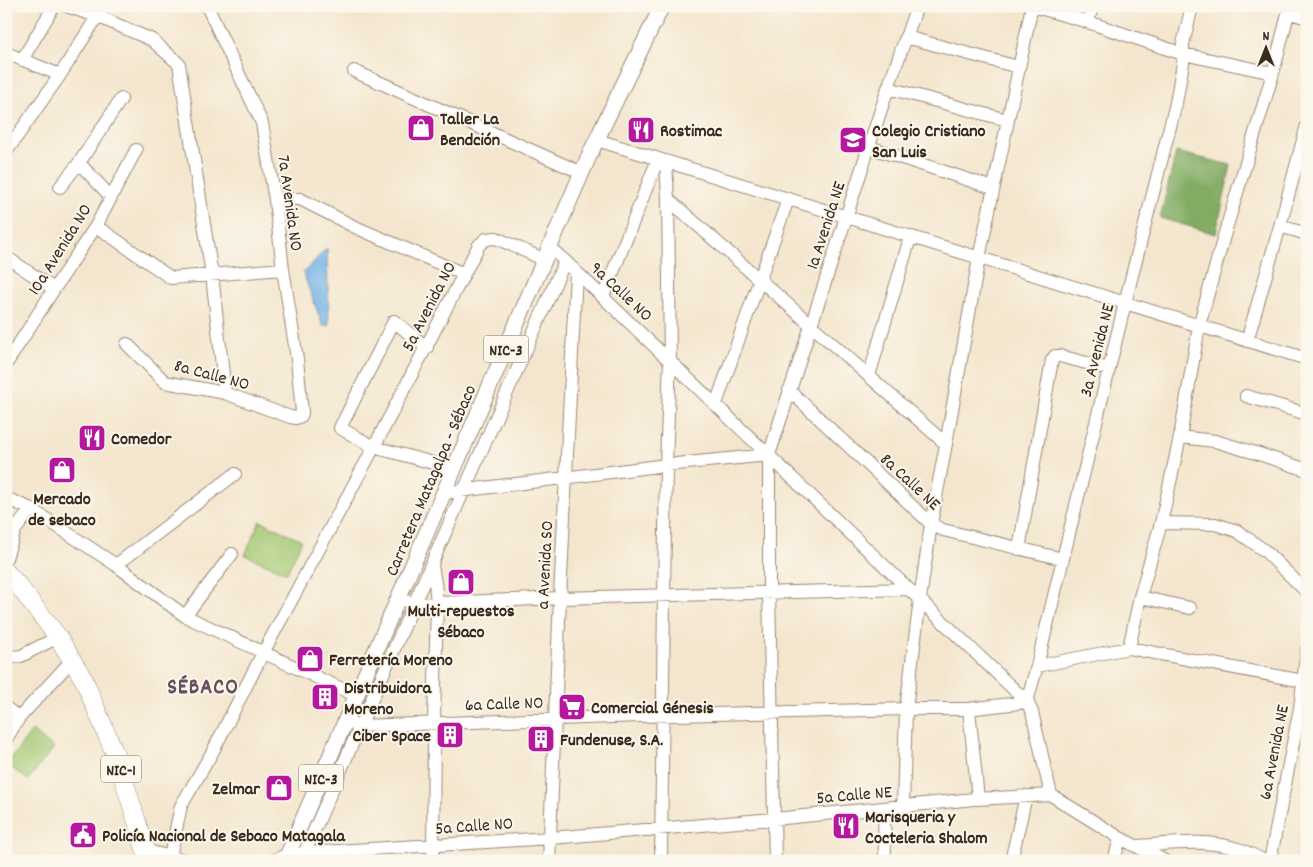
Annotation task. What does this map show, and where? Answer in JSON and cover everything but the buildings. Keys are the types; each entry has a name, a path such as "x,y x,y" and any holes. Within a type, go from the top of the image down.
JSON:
{"highway":[{"name":"NIC-1","path":"6,572 58,637 84,680 118,760 148,856"}],"main road":[{"name":"Carretera Matagalpa - Sébaco","path":"295,857 353,724 357,696 596,140 662,6"}],"street":[{"path":"22,60 54,6"},
{"path":"66,6 100,11 152,40 179,64 212,276 225,393"},
{"name":"7a Avenida NO","path":"207,6 262,123 275,200 283,269 297,359 302,407 300,416"},
{"name":"1a Avenida NE","path":"775,861 769,593 769,455 845,217 917,6"},
{"path":"903,807 906,709 931,524 978,258 1018,67 1033,6 1088,22 1183,54 1273,73"},
{"path":"1088,22 1092,6"},
{"name":"3a Avenida NE","path":"1028,702 1125,303 1176,103 1183,63 1183,44 1192,6"},
{"path":"1129,648 1140,597 1161,523 1180,437 1199,326 1273,73 1289,9 1307,18"},
{"path":"6,152 60,75 100,11"},
{"path":"906,37 1018,67"},
{"path":"6,53 60,75"},
{"path":"354,71 582,173"},
{"path":"888,88 1007,120"},
{"path":"60,187 79,163 122,99"},
{"path":"1247,341 1307,125"},
{"path":"596,140 1307,359"},
{"path":"869,147 993,188"},
{"name":"10a Avenida NO","path":"6,364 10,350 96,226 136,150"},
{"path":"661,861 666,464 670,360 668,199 662,160"},
{"path":"603,297 662,160"},
{"path":"79,163 111,197"},
{"path":"275,200 300,199 355,227 464,274"},
{"path":"668,199 946,444"},
{"path":"716,404 788,199"},
{"path":"96,226 171,278 283,269"},
{"path":"1280,226 1307,234"},
{"name":"5a Avenida NO","path":"170,857 181,806 213,750 427,348 479,245 486,239 496,238 547,254"},
{"path":"869,376 910,238"},
{"name":"9a Calle NO","path":"547,254 565,261 1028,702"},
{"path":"6,257 54,289"},
{"path":"353,724 415,604 565,261"},
{"name":"a Avenida SO","path":"549,861 576,272"},
{"path":"427,348 394,321 340,428 374,447 455,469"},
{"name":"8a Calle NO","path":"127,344 165,382 225,393 290,417 296,418 300,416"},
{"path":"1020,549 1052,360 1054,356 1060,356 1109,369"},
{"name":"8a Calle NE","path":"789,390 931,524 943,530 1063,559"},
{"path":"1246,396 1307,414"},
{"path":"1180,437 1215,442 1307,470"},
{"path":"444,493 666,464 769,455"},
{"path":"116,565 234,474"},
{"path":"6,498 31,508 116,565 185,616 357,696"},
{"path":"6,558 15,530 31,508"},
{"path":"1161,523 1215,524 1237,531 1265,551 1307,592"},
{"path":"185,616 232,554"},
{"path":"432,565 436,602 433,861"},
{"path":"399,599 415,604 560,598 909,589"},
{"path":"1140,597 1190,608"},
{"path":"6,654 14,657 21,656 58,637"},
{"path":"1037,666 1129,648 1303,681"},
{"name":"6a Avenida NE","path":"1270,861 1304,709 1303,681 1307,650"},
{"path":"6,739 19,718 72,660"},
{"path":"1028,702 1032,712 1050,795 1120,838 1166,861"},
{"name":"6a Calle NO","path":"353,724 434,724 555,718 970,708 1028,702"},
{"path":"6,708 19,718"},
{"path":"970,708 978,799"},
{"name":"5a Calle NE","path":"661,828 978,799 1050,795"},
{"path":"1011,861 1026,796"},
{"path":"884,808 885,861"},
{"name":"5a Calle NO","path":"295,857 363,855 434,845 551,838 661,828"},
{"path":"1114,861 1120,838"},
{"path":"1137,846 1208,843 1240,849 1266,861"},
{"path":"148,856 170,857 188,861"},
{"path":"273,861 295,857"}],"green space":[{"path":"1176,152 1231,165 1216,234 1160,218"},
{"path":"260,521 302,540 287,573 245,555"},
{"path":"32,731 54,748 28,780 7,764"}],"water":[{"path":"327,248 329,326 323,326 303,273"}],"place":[{"name":"Taller La Bendción","path":"421,128"},
{"name":"Rostimac","path":"641,130"},
{"name":"Colegio Cristiano San Luis","path":"853,140"},
{"name":"Comedor","path":"92,438"},
{"name":"Mercado de sebaco","path":"62,470"},
{"name":"Multi-repuestos Sébaco","path":"461,582"},
{"name":"Ferretería Moreno","path":"310,659"},
{"name":"Distribuidora Moreno","path":"325,697"},
{"name":"Comercial Génesis","path":"572,707"},
{"name":"Ciber Space","path":"450,735"},
{"name":"Fundenuse, S.A.","path":"541,739"},
{"name":"Zelmar","path":"279,788"},
{"name":"Marisqueria y Cocteleria Shalom","path":"846,826"},
{"name":"Policía Nacional de Sebaco Matagala","path":"83,835"}],"district":[{"name":"SÉBACO","path":"203,685"}]}
